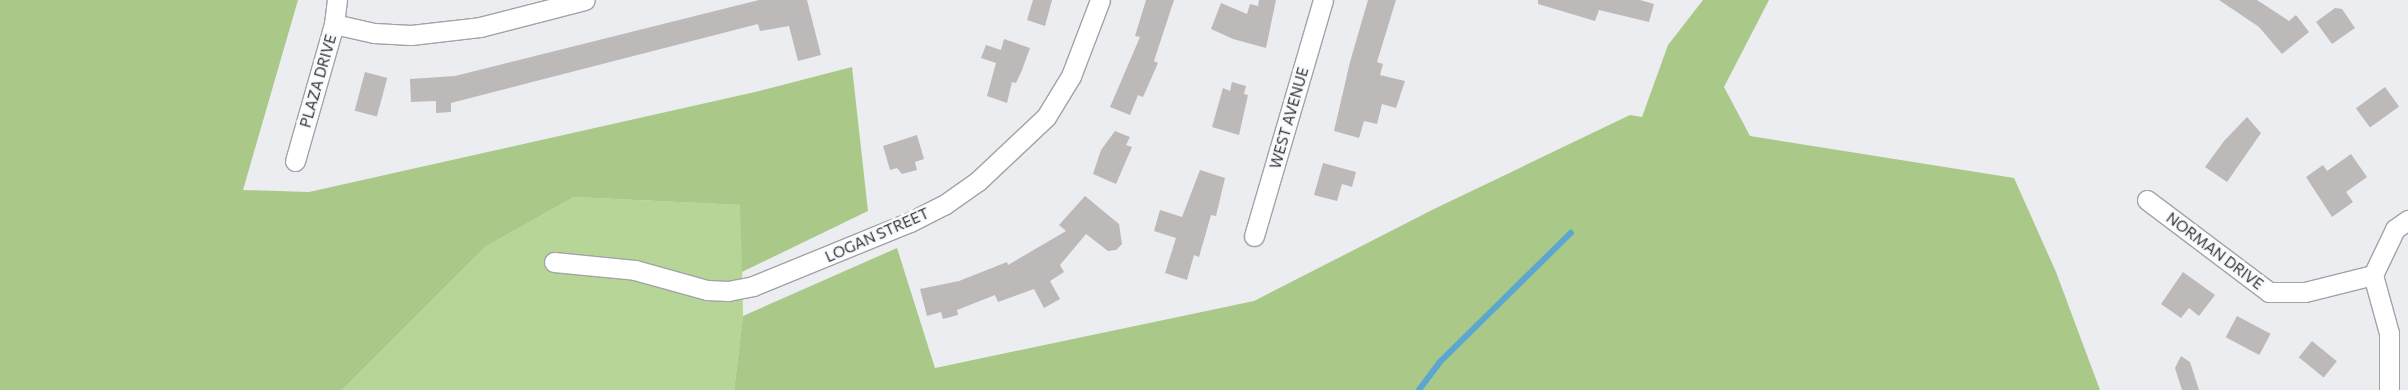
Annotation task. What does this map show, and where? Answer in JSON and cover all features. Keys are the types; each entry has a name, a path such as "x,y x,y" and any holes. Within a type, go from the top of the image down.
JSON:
{"street":[{"name":"PLAZA DRIVE","path":"295,161 334,24 337,0"},
{"path":"334,24 374,33 412,35 480,27 585,0"},
{"name":"LOGAN STREET","path":"554,262 635,270 707,290 728,291 753,286 910,222 944,205 978,181 1046,117 1071,76 1100,0"},
{"name":"WEST AVENUE","path":"1254,236 1323,0"},
{"name":"NORMAN DRIVE","path":"2147,200 2270,292 2305,292 2373,275"},
{"path":"2389,390 2389,333 2373,275 2395,229 2408,220"}],"green space":[{"path":"0,0 298,0 243,190 309,192 755,92 852,67 868,211 742,272 740,205 574,197 485,247 342,390 0,390"},
{"path":"1703,0 1769,0 1724,87 1750,136 2014,178 2056,272 2100,390 734,390 743,316 897,248 935,368 1254,301 1434,209 1630,115 1642,117 1668,45"},
{"path":"574,197 741,205 743,316 734,390 342,390 485,247"}],"building":[{"path":"759,0 807,0 821,55 798,61 789,26 760,31 758,24 451,103 451,112 436,113 436,101 411,102 410,79 455,76"},
{"path":"1033,0 1052,0 1045,26 1027,20"},
{"path":"1146,0 1174,0 1154,61 1158,63 1143,97 1138,95 1130,115 1110,107 1140,37 1135,36"},
{"path":"1259,0 1276,0 1266,48 1233,39 1211,29 1221,3 1247,14 1250,4 1258,6"},
{"path":"1368,0 1396,0 1377,62 1383,64 1380,75 1405,81 1396,108 1382,104 1377,124 1364,121 1359,138 1334,131 1350,62"},
{"path":"1538,0 1640,0 1654,4 1649,22 1599,10 1595,21 1538,4"},
{"path":"2219,0 2257,0 2289,21 2296,15 2309,32 2282,54 2259,27"},
{"path":"2335,8 2342,9 2355,28 2332,44 2316,22"},
{"path":"1004,39 1030,48 1016,83 1012,82 1007,103 987,96 996,63 981,58 986,45 1001,50"},
{"path":"365,72 387,78 377,117 355,111"},
{"path":"1232,82 1246,86 1244,94 1248,95 1239,135 1212,127 1223,88 1230,91"},
{"path":"2385,87 2399,106 2370,128 2356,108"},
{"path":"2247,117 2261,133 2227,182 2205,167 2224,141"},
{"path":"1115,131 1130,137 1126,145 1132,147 1116,184 1093,174 1101,150"},
{"path":"917,135 924,159 915,162 917,170 902,174 897,168 890,170 883,146"},
{"path":"2351,154 2367,177 2346,192 2353,202 2332,217 2306,177 2323,165 2327,171"},
{"path":"1323,163 1356,172 1352,187 1342,184 1337,201 1314,195"},
{"path":"1200,170 1225,178 1216,216 1211,215 1199,257 1194,255 1187,280 1165,273 1176,238 1154,231 1160,210 1182,217"},
{"path":"1085,196 1119,224 1122,244 1116,250 1108,251 1086,234 1060,265 1064,272 1050,281 1060,299 1044,308 1034,289 998,302 995,295 957,310 958,315 943,319 941,312 927,316 920,289 959,281 1007,262 1008,265 1066,231 1059,225"},
{"path":"2183,272 2215,295 2199,316 2189,308 2181,318 2161,304"},
{"path":"2237,316 2271,334 2259,355 2226,337"},
{"path":"2312,341 2337,361 2324,377 2299,357"},
{"path":"2181,356 2190,362 2199,390 2182,390 2175,368"}],"waterway":[{"path":"1419,390 1439,363 1571,233"}]}
